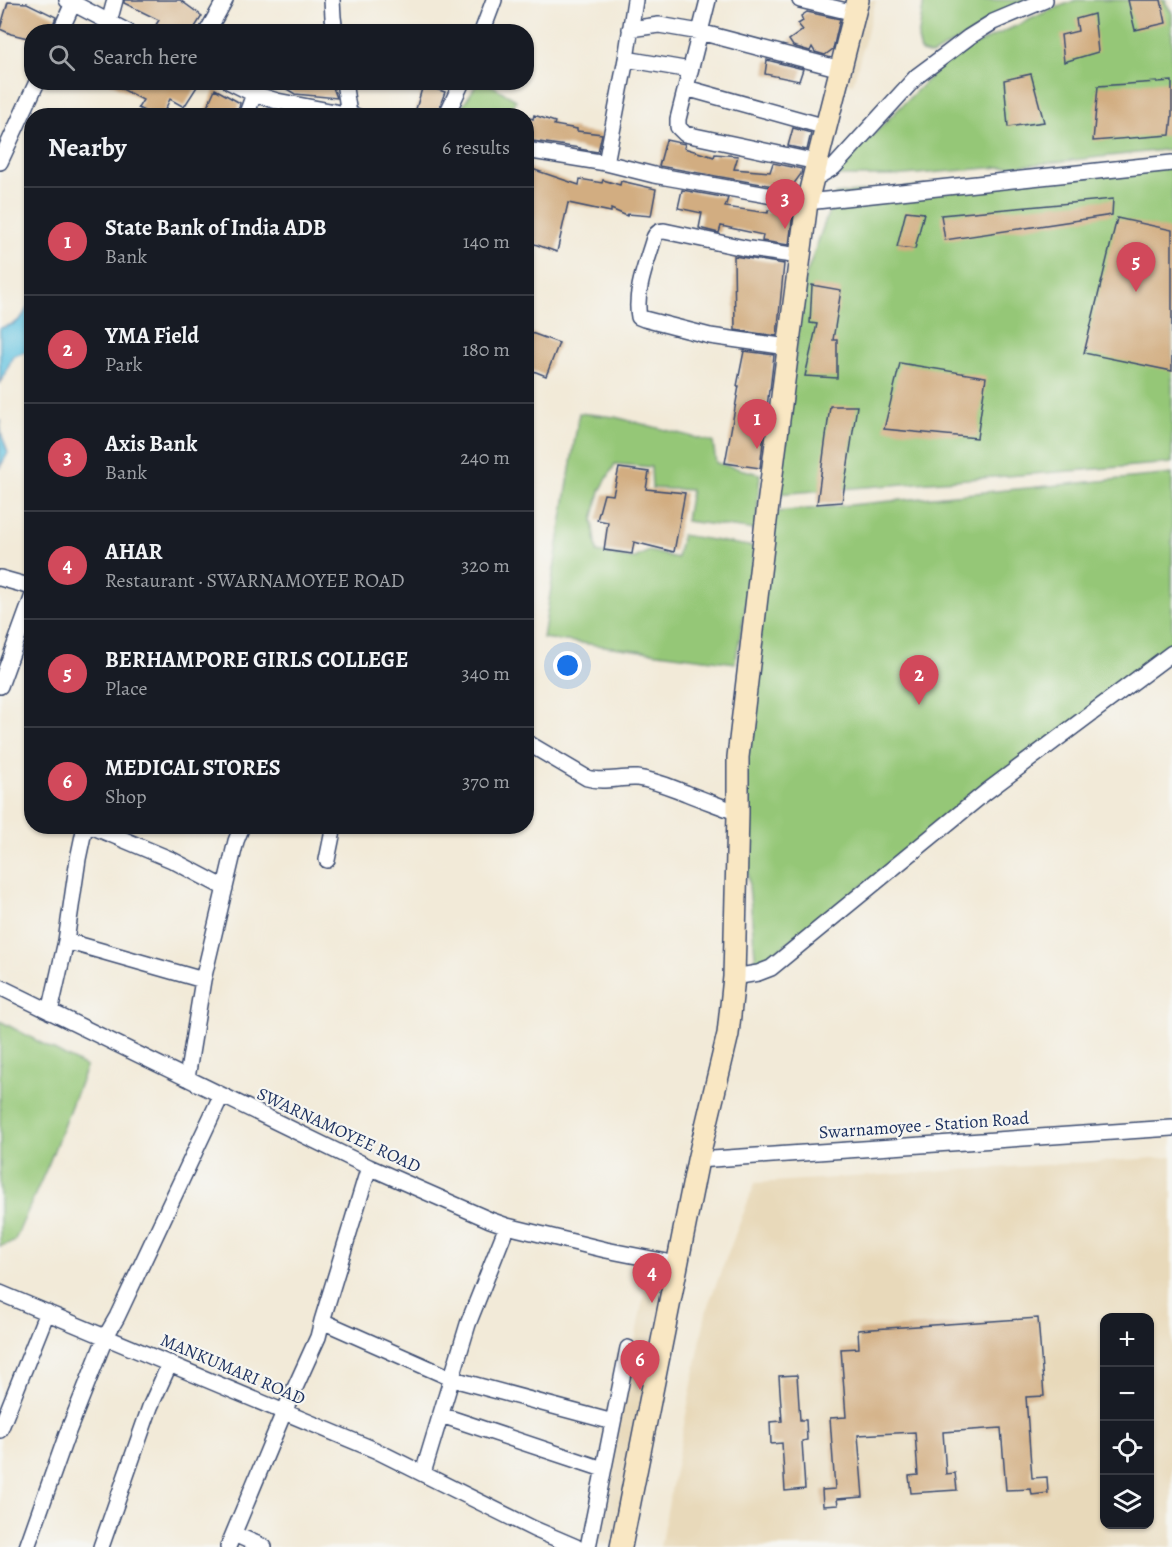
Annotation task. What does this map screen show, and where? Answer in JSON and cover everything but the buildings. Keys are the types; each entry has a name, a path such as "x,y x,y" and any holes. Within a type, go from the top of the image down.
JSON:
{"street":[{"path":"109,22 115,0"},
{"path":"212,24 225,0"},
{"path":"332,0 334,24"},
{"path":"485,24 494,0"},
{"path":"606,163 627,59 634,0"},
{"path":"708,0 677,123 680,130 685,134 814,171 834,167 917,76 940,58 993,22 1045,0"},
{"path":"621,1547 677,1264 728,1034 734,977 738,757 788,347 807,202 857,7 800,0"},
{"path":"63,24 70,2 113,24"},
{"path":"630,29 658,26 700,32 841,69"},
{"path":"627,59 690,70"},
{"path":"686,88 826,127"},
{"path":"25,108 33,90"},
{"path":"246,90 277,101 314,108"},
{"path":"346,90 350,108"},
{"path":"450,108 458,90"},
{"path":"249,108 254,94"},
{"path":"0,162 24,110"},
{"path":"534,151 807,202 1172,163"},
{"path":"788,347 710,336 644,320 639,317 637,305 654,238 660,231 749,249 800,256"},
{"path":"0,578 24,585"},
{"path":"0,686 24,620"},
{"path":"734,977 758,974 771,968 986,792 1172,653"},
{"path":"534,747 596,781 615,778 650,780 738,813"},
{"path":"50,1012 66,941 83,834"},
{"path":"110,834 172,860 225,888"},
{"path":"187,1078 203,980 239,834"},
{"path":"327,860 332,834"},
{"path":"66,941 203,980"},
{"name":"SWARNAMOYEE ROAD","path":"0,987 369,1167 507,1226 606,1250 677,1264"},
{"path":"27,1547 105,1336 117,1317 221,1096"},
{"name":"Swarnamoyee - Station Road","path":"699,1160 1172,1128"},
{"path":"264,1547 231,1540 318,1337 369,1167"},
{"path":"423,1473 468,1324 507,1226"},
{"name":"MANKUMARI ROAD","path":"0,1293 375,1450 534,1529 576,1547"},
{"path":"0,1430 47,1312"},
{"path":"322,1321 453,1379 613,1422"},
{"path":"588,1547 628,1348"},
{"path":"101,1547 150,1407 170,1363"},
{"path":"441,1415 603,1469"}],"shaded area":[{"path":"863,0 876,0 853,84 840,81"},
{"path":"1172,1157 1172,1547 660,1547 707,1308 755,1183"},
{"path":"649,1268 667,1274 618,1547 596,1540"}],"green space":[{"path":"924,0 1050,0 951,44 932,55 921,52 918,39"},
{"path":"1076,0 1166,0 1172,13 1172,149 1038,164 892,176 832,176 951,56"},
{"path":"473,90 500,90 516,100 512,108 461,108"},
{"path":"1172,164 1172,463 777,494 805,278 835,194"},
{"path":"579,413 615,417 713,442 716,463 760,474 756,530 686,521 691,490 652,488 651,467 615,464 600,491 593,520 597,552 633,559 649,551 677,558 682,535 755,547 735,663 543,638"},
{"path":"1172,474 1172,648 756,967 738,757 767,513"},
{"path":"0,1021 86,1067 49,1163 14,1242 0,1246"}],"water":[{"path":"24,314 24,352 13,356 0,384 0,328 13,324"},
{"path":"0,419 1,433 8,453 0,467"}],"place":[{"name":"Axis Bank","path":"785,229"},
{"name":"BERHAMPORE GIRLS COLLEGE","path":"1136,292"},
{"name":"State Bank of India ADB","path":"757,449"},
{"name":"YMA Field","path":"919,705"},
{"name":"AHAR","path":"652,1303"},
{"name":"MEDICAL STORES","path":"640,1390"}]}
